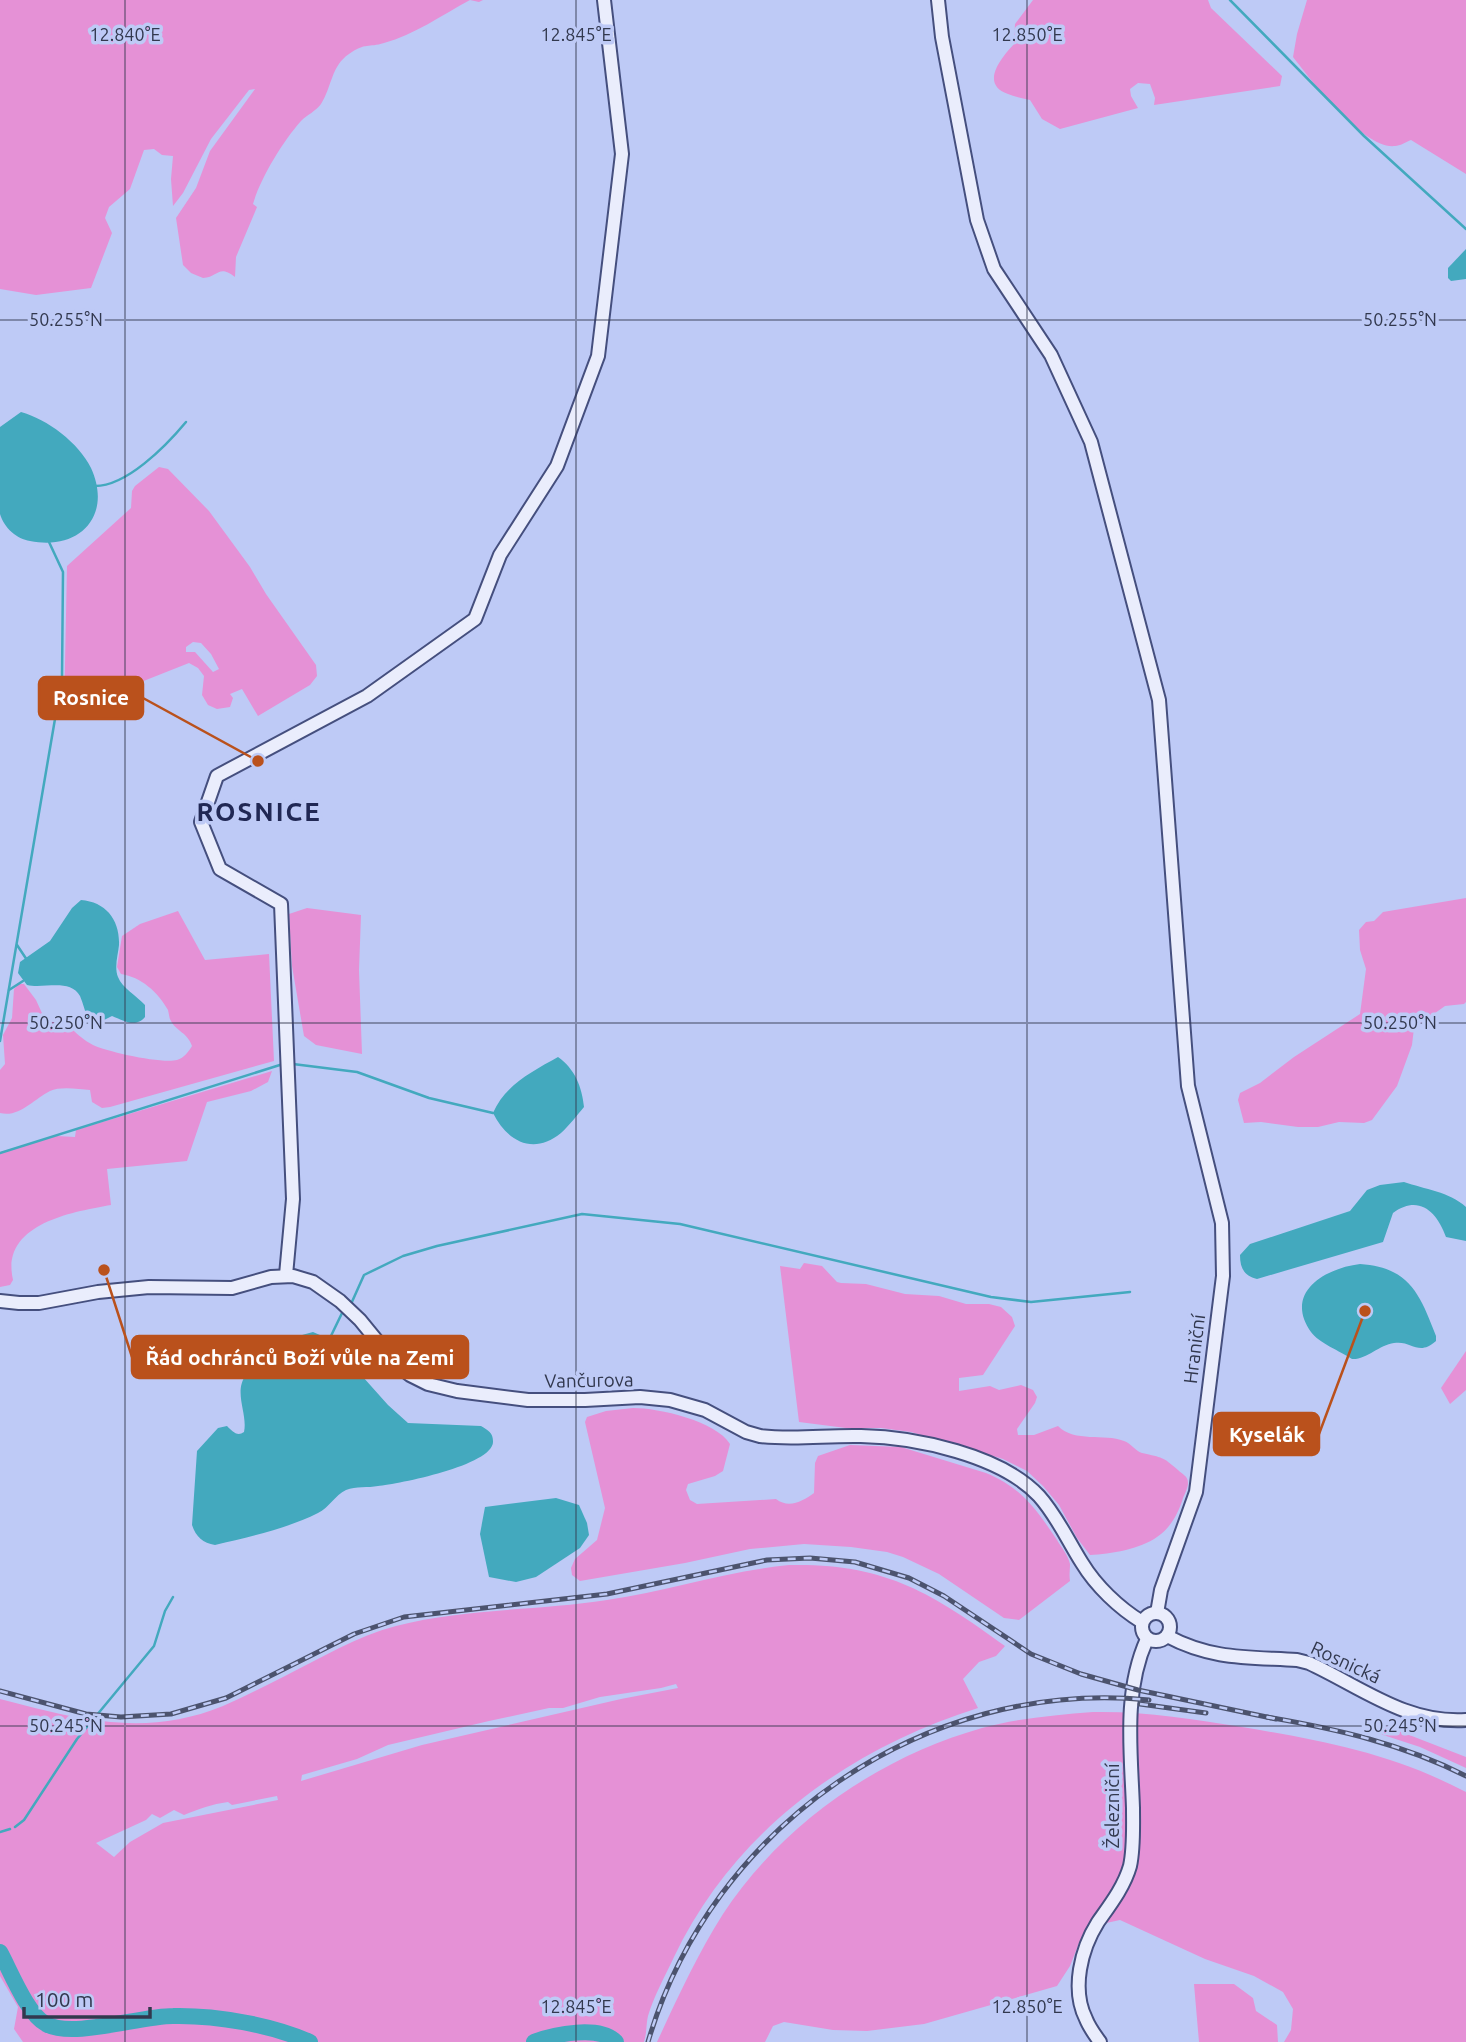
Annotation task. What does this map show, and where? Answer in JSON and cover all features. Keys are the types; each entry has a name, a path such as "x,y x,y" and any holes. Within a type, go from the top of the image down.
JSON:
{"street":[{"path":"0,1301 39,1303 98,1292 149,1287 232,1288 286,1275 293,1199 281,904 220,869 201,822 216,776 367,696 475,619 500,555 557,466 598,356 622,154 604,0"},
{"name":"Hraniční","path":"938,0 942,37 977,220 994,269 1051,355 1091,442 1159,700 1188,1086 1222,1223 1223,1276 1196,1492 1161,1590 1157,1613"},
{"name":"Vančurova","path":"286,1275 307,1279 329,1292 360,1320 396,1364 410,1375 435,1386 528,1400 655,1398 695,1407 760,1436 859,1435 899,1438 988,1464 1017,1478 1039,1496 1094,1579 1142,1622"},
{"path":"1157,1613 1169,1621 1170,1628 1167,1636 1158,1642 1147,1639 1142,1633 1142,1622 1147,1616 1157,1613"},
{"name":"Rosnická","path":"1167,1636 1187,1646 1223,1656 1309,1663 1410,1714 1438,1721 1466,1720"},
{"name":"Železniční","path":"1100,2042 1085,2019 1081,2007 1079,1975 1086,1946 1117,1896 1129,1867 1133,1832 1131,1697 1139,1657 1147,1639"}],"shaded area":[{"path":"0,0 470,0 406,35 359,48 343,59 321,104 294,129 261,183 253,204 257,207 236,257 235,277 222,271 203,278 191,273 183,265 176,218 196,188 210,151 255,89 249,90 211,139 183,193 173,206 173,156 162,155 154,149 144,150 130,189 109,207 105,218 112,233 91,288 36,295 0,289"},
{"path":"1033,0 1208,0 1211,8 1282,76 1280,86 1154,105 1155,98 1150,84 1138,83 1130,89 1138,108 1060,129 1042,119 1030,100 999,90 995,84 994,77 999,63 1014,44 1015,24"},
{"path":"1307,0 1466,0 1466,174 1411,140 1395,146 1382,144 1354,126 1339,112 1293,57"},
{"path":"1466,249 1466,279 1451,281 1448,278 1448,268"},
{"path":"21,412 41,420 70,441 86,459 97,485 98,501 94,515 77,535 63,541 48,543 20,538 8,528 0,514 0,427"},
{"path":"159,467 168,469 209,511 316,665 317,676 310,685 258,716 242,689 230,694 233,698 230,707 217,709 208,705 202,695 204,676 198,668 189,663 136,684 117,713 64,714 67,566 131,508 135,486","holes":["193,642 201,643 211,654 219,669 213,672 195,652 186,652 186,647"]},
{"path":"1466,898 1466,1002 1445,1006 1414,1028 1412,1045 1397,1086 1372,1120 1364,1123 1339,1122 1318,1127 1244,1123 1238,1100 1240,1093 1260,1083 1360,1014 1366,969 1360,950 1359,930 1366,922 1374,921 1383,912"},
{"path":"81,900 98,904 114,920 119,936 116,965 118,977 145,1005 145,1017 138,1022 130,1023 112,1016 91,1023 76,991 63,986 27,985 18,973 20,962 50,941 72,908"},
{"path":"307,908 361,915 359,970 362,1054 316,1045 304,1036 292,966 289,914"},
{"path":"178,911 205,960 269,954 274,1061 110,1107 102,1108 92,1102 90,1090 64,1088 50,1091 14,1113 0,1113 0,1070 5,1064 3,1035 12,1018 14,989 19,984 24,984 36,1000 46,1022 61,1023 100,1048 170,1061 186,1054 192,1046 190,1041 173,1025 168,1010 159,997 142,982 121,974 117,967 122,936 140,924"},
{"path":"558,1057 577,1079 584,1107 564,1130 551,1140 531,1144 513,1138 493,1113 498,1103 530,1073"},
{"path":"272,1071 268,1082 251,1091 207,1102 187,1161 107,1169 111,1205 59,1217 28,1234 17,1246 12,1261 13,1280 10,1285 0,1287 0,1152 57,1136 75,1137 76,1130"},
{"path":"1404,1182 1445,1194 1466,1207 1466,1241 1446,1237 1432,1213 1426,1208 1411,1205 1393,1213 1383,1242 1257,1279 1244,1271 1240,1255 1250,1244 1350,1211 1367,1190 1380,1185"},
{"path":"804,1263 822,1266 841,1283 866,1284 905,1294 939,1296 966,1304 1001,1307 1012,1317 1015,1326 983,1375 959,1378 959,1391 990,1386 999,1390 1021,1385 1033,1390 1037,1397 1017,1429 1018,1435 1034,1435 1058,1426 1081,1436 1124,1441 1140,1452 1165,1460 1184,1475 1188,1483 1170,1525 1162,1534 1134,1548 1090,1555 1059,1505 1043,1486 1027,1471 1003,1459 911,1432 799,1422 780,1266 800,1269"},
{"path":"1360,1264 1390,1271 1410,1285 1424,1307 1436,1341 1424,1348 1394,1343 1352,1359 1311,1332 1304,1318 1302,1305 1305,1294 1322,1277 1347,1266"},
{"path":"313,1332 329,1339 388,1405 408,1423 481,1426 492,1436 489,1450 479,1458 444,1472 374,1487 346,1490 322,1511 280,1528 215,1545 207,1543 200,1539 192,1525 197,1451 218,1428 227,1426 237,1434 244,1432 241,1389 246,1375 302,1335"},
{"path":"1466,1351 1466,1390 1450,1404 1441,1388"},
{"path":"633,1408 686,1417 713,1429 730,1444 723,1471 688,1484 686,1490 690,1500 697,1504 776,1499 791,1504 801,1501 814,1493 815,1463 818,1456 850,1445 901,1447 986,1473 1009,1485 1035,1509 1068,1557 1070,1581 1019,1620 1004,1618 939,1574 903,1557 851,1547 804,1544 750,1549 580,1581 572,1575 571,1568 575,1559 597,1540 605,1508 585,1422 587,1417 606,1411"},
{"path":"556,1498 579,1505 589,1535 580,1548 536,1577 516,1582 489,1577 480,1534 485,1507"},
{"path":"789,1565 852,1569 905,1584 953,1610 1005,1646 996,1656 979,1662 963,1679 978,1708 930,1725 884,1746 800,1801 762,1834 729,1871 699,1912 653,2001 644,2042 23,2042 14,2029 18,2007 0,1976 0,1699 56,1713 111,1722 166,1721 194,1716 223,1706 353,1641 396,1626 448,1616 607,1600","holes":["676,1684 678,1688 422,1745 301,1781 302,1775 357,1759 388,1745 549,1708 563,1708 600,1697","277,1796 278,1800 163,1823 130,1842 114,1857 96,1843 146,1820 152,1814 160,1818 174,1810 184,1815 216,1804 228,1802 232,1805"]},
{"path":"1093,1712 1186,1718 1329,1743 1411,1767 1466,1792 1466,2042 1284,2042 1291,2030 1293,2009 1283,1992 1254,1976 1205,1959 1120,1920 1097,1925 1079,1943 1070,1966 1057,1986 924,2024 867,2031 833,2030 784,2022 773,2026 765,2042 657,2042 705,1945 747,1881 804,1823 836,1798 906,1757 982,1728"},
{"path":"1386,1726 1466,1757 1466,1768 1420,1747 1368,1730"},
{"path":"1194,1984 1234,1984 1253,1998 1256,2011 1277,2025 1278,2042 1199,2042"}],"waterway":[{"path":"1230,0 1364,136 1466,229"},
{"path":"94,486 106,485 132,473 157,453 186,422"},
{"path":"0,1041 62,678 63,572 49,542"},
{"path":"17,945 27,960"},
{"path":"9,990 23,981"},
{"path":"0,1153 283,1064"},
{"path":"293,1064 357,1072 429,1098 493,1113"},
{"path":"351,1304 364,1275 403,1256 582,1214 680,1224 991,1297 1031,1302 1130,1292"},
{"path":"329,1340 343,1311"},
{"path":"15,1827 24,1820 77,1739 154,1646 165,1611 173,1597"},
{"path":"0,1832 10,1829"},
{"path":"0,1952 32,2011 46,2024 58,2028 89,2028 159,2017 190,2016 261,2026 310,2042"},
{"path":"534,2042 553,2036 588,2032 609,2037 616,2042"}],"railway":[{"path":"0,1691 86,1714 121,1717 171,1714 226,1698 354,1634 404,1617 607,1594 767,1560 810,1558 855,1562 909,1578 944,1596 1031,1654 1081,1674 1138,1690 1276,1719"},
{"path":"648,2042 678,1964 721,1894 775,1833 838,1782 909,1742 985,1714 1066,1700 1149,1700"},
{"path":"1140,1704 1206,1713"},
{"path":"1267,1717 1394,1746 1466,1776"}],"place":[{"name":"Rosnice","path":"258,761"},
{"name":"Řád ochránců Boží vůle na Zemi","path":"104,1270"},
{"name":"Kyselák","path":"1365,1311"}],"district":[{"name":"ROSNICE","path":"259,811"}]}
